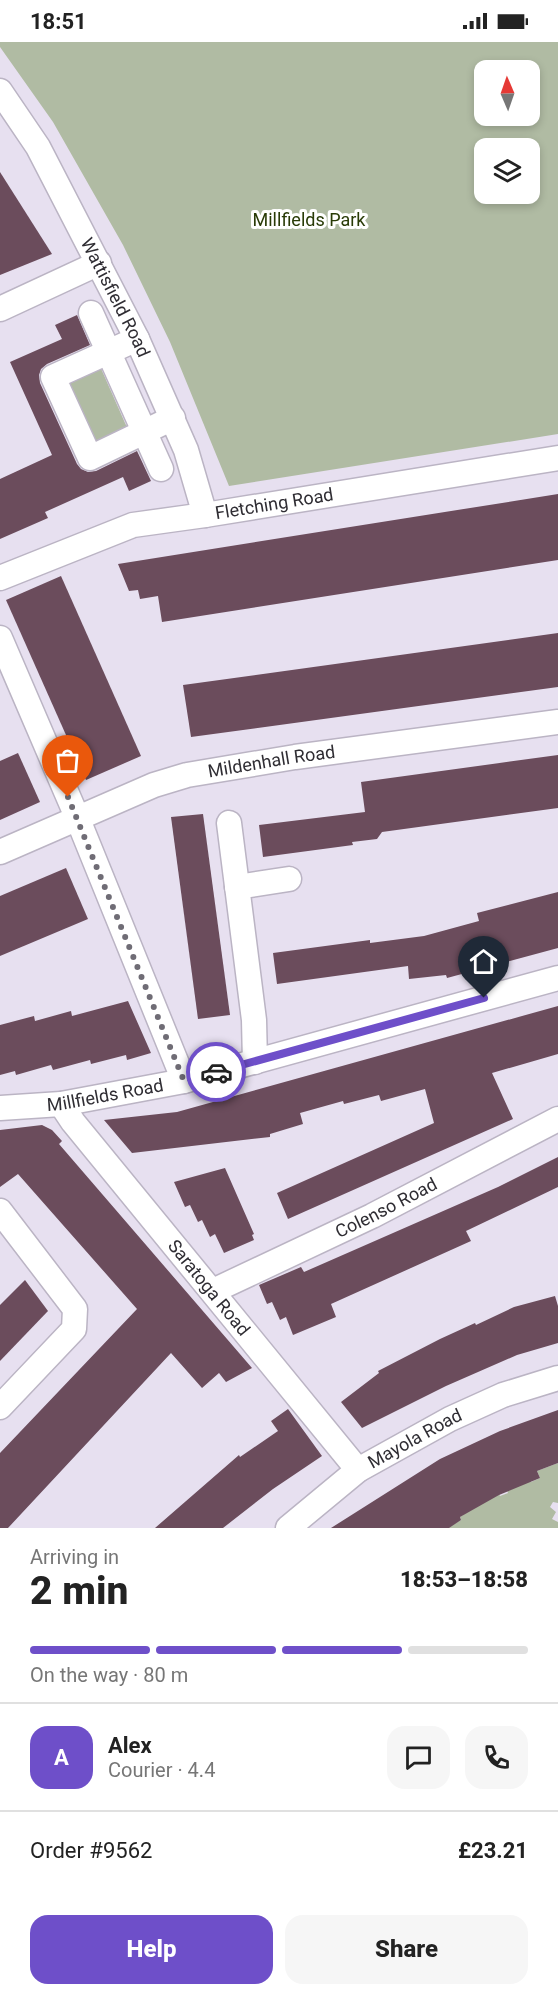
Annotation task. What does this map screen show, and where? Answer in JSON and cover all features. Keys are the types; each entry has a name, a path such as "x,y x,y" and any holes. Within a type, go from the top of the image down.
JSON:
{"street":[{"name":"Wattisfield Road","path":"0,91 38,147 137,339 186,450 205,515"},
{"path":"0,309 99,263"},
{"path":"91,313 161,469"},
{"path":"137,339 53,377 90,458 172,418"},
{"name":"Fletching Road","path":"0,578 133,525 558,458"},
{"path":"0,638 77,817 184,1081"},
{"name":"Mildenhall Road","path":"0,852 154,785 187,775 295,757 558,722"},
{"path":"229,823 254,1020 255,1062"},
{"path":"237,887 289,879"},
{"name":"Millfields Road","path":"0,1108 61,1104 184,1081 558,978"},
{"name":"Saratoga Road","path":"61,1104 73,1122 358,1470"},
{"name":"Colenso Road","path":"213,1291 372,1216 558,1119"},
{"path":"0,1211 75,1309 74,1329 0,1407"},
{"name":"Mayola Road","path":"288,1528 358,1470 450,1419 503,1395 558,1378"}],"green space":[{"name":"Millfields Park","path":"0,42 558,42 558,434 229,486 170,342 123,245 53,122 0,47"},
{"path":"99,364 129,432 92,448 62,381"},
{"path":"558,1463 558,1503 553,1502 550,1507 556,1512 552,1519 558,1522 558,1528 432,1528 454,1524 497,1489 500,1496 508,1493 505,1485 528,1475 531,1482 540,1478 537,1471"}],"building":[{"path":"0,172 52,254 0,275"},
{"path":"77,315 90,345 47,364 41,369 40,383 81,469 88,472 96,471 137,451 151,481 129,491 123,477 45,512 48,518 0,539 0,479 52,455 10,362 62,339 55,325"},
{"path":"558,494 558,560 162,622 158,596 140,599 138,590 129,591 118,564"},
{"path":"61,576 141,756 86,780 6,600"},
{"path":"558,633 558,687 191,737 183,685"},
{"path":"18,753 40,802 0,820 0,761"},
{"path":"558,755 558,808 382,832 377,839 352,842 353,845 263,857 259,825 365,812 361,782"},
{"path":"203,814 230,1015 198,1019 171,817"},
{"path":"66,868 88,919 0,956 0,896"},
{"path":"558,892 558,948 447,978 446,975 409,979 408,966 277,984 273,953 370,940 370,943 424,936 479,921 477,913"},
{"path":"128,1001 151,1053 127,1060 126,1055 91,1064 90,1060 53,1070 51,1065 16,1075 15,1071 0,1075 0,1025 34,1016 35,1021 71,1011 72,1016"},
{"path":"558,1006 558,1054 492,1073 513,1119 288,1219 277,1193 434,1123 425,1089 381,1101 379,1095 344,1104 343,1101 300,1113 303,1124 270,1134 270,1137 132,1153 104,1120 177,1112"},
{"path":"42,1125 52,1130 62,1141 59,1144 252,1368 226,1382 219,1373 202,1388 171,1353 8,1528 0,1528 0,1453 137,1309 18,1174 0,1187 0,1130"},
{"path":"558,1157 558,1187 466,1231 471,1241 331,1304 336,1317 293,1335 286,1317 280,1320 272,1302 267,1304 259,1285 301,1267 304,1272 498,1187"},
{"path":"225,1168 254,1234 252,1235 254,1240 224,1253 215,1234 210,1237 202,1220 198,1222 190,1205 185,1207 174,1182"},
{"path":"25,1280 48,1311 0,1361 0,1305"},
{"path":"555,1296 558,1306 558,1343 517,1355 446,1386 362,1428 341,1402 379,1373 378,1371 440,1339 514,1307"},
{"path":"288,1409 322,1456 273,1489 223,1528 155,1528 239,1455 240,1457 278,1431 271,1421"},
{"path":"558,1410 558,1463 537,1471 540,1478 499,1495 460,1517 461,1520 449,1528 331,1528 440,1459 500,1431"}],"way so far":[{"path":"68,797 184,1081 216,1072"}],"route":[{"path":"216,1072 484,998"}]}
